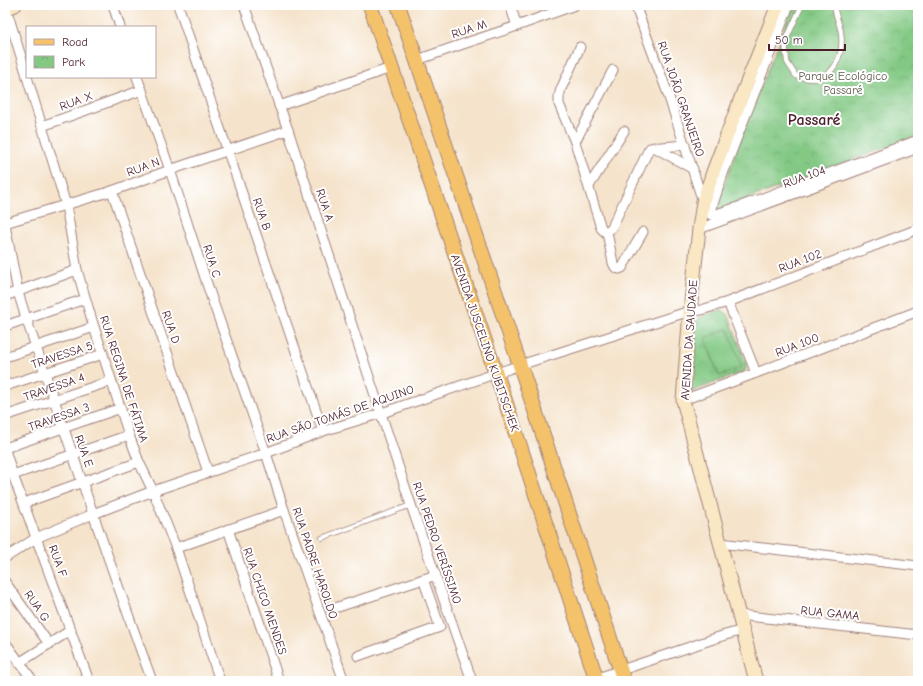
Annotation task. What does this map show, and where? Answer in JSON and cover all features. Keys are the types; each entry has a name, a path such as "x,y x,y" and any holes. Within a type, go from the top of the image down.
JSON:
{"main road":[{"name":"AVENIDA JUSCELINO KUBITSCHEK","path":"370,5 496,374 594,680"},
{"name":"AVENIDA JUSCELINO KUBITSCHEK","path":"398,5 520,365 622,676"}],"street":[{"path":"113,5 120,26"},
{"name":"RUA B","path":"178,5 323,432"},
{"name":"RUA A","path":"244,5 288,130 382,413"},
{"path":"510,5 517,26"},
{"name":"RUA M","path":"417,60 575,5"},
{"name":"RUA JOÃO GRANJEIRO","path":"636,5 685,145 703,202"},
{"name":"AVENIDA DA SAUDADE","path":"756,681 683,400 690,311 703,202 738,104 778,5"},
{"path":"789,5 725,168 712,204 711,215 748,203 918,140"},
{"name":"RUA REGINA DE FÁTIMA","path":"9,7 26,71"},
{"path":"580,47 558,96 559,104 575,142 601,228 607,232 615,267 619,269 622,268 643,232"},
{"path":"279,106 391,68"},
{"path":"575,142 613,70"},
{"name":"RUA REGINA DE FÁTIMA","path":"28,78 66,205 77,270 111,381 129,436 154,491 176,548 220,681"},
{"name":"RUA C","path":"137,78 170,170 214,306 266,452"},
{"name":"RUA X","path":"42,126 142,90"},
{"name":"RUA N","path":"5,224 112,191 288,130"},
{"path":"588,186 624,131"},
{"path":"607,232 612,227 650,148 685,145"},
{"path":"654,147 693,169"},
{"name":"RUA 104","path":"699,229 918,148"},
{"name":"RUA D","path":"112,191 208,472"},
{"name":"RUA E","path":"5,224 18,292 26,318 152,681"},
{"name":"RUA 102","path":"690,311 701,310 728,302 918,229"},
{"path":"5,296 77,270"},
{"path":"5,326 85,299"},
{"path":"728,302 756,374"},
{"name":"RUA SÃO TOMÁS DE AQUINO","path":"5,558 36,538 93,514 154,491 520,365 690,311"},
{"name":"RUA 100","path":"683,400 756,374 918,311"},
{"path":"5,357 94,327"},
{"name":"TRAVESSA 5","path":"5,386 103,354"},
{"name":"TRAVESSA 4","path":"5,416 111,381"},
{"name":"TRAVESSA 3","path":"5,449 121,408"},
{"name":"RUA PEDRO VERÍSSIMO","path":"382,413 411,505 472,681"},
{"path":"13,475 129,436"},
{"name":"RUA F","path":"5,449 13,475 89,681"},
{"name":"RUA PADRE HAROLDO","path":"266,452 284,510 344,681"},
{"path":"24,503 82,481 140,462"},
{"path":"176,548 284,510"},
{"name":"RUA CHICO MENDES","path":"228,529 279,681"},
{"path":"720,543 918,566"},
{"path":"338,606 436,575"},
{"path":"358,656 440,627 423,579"},
{"name":"RUA G","path":"5,582 49,644"},
{"name":"RUA GAMA","path":"739,615 918,635"},
{"path":"19,663 71,630"},
{"path":"594,680 622,676 722,636 743,630"},
{"path":"5,642 33,681"}],"lane":[{"path":"802,5 785,42 787,62 796,76 812,79 824,76 836,65 841,52 841,33 834,10 834,5"},
{"path":"322,538 411,505"}],"green space":[{"name":"Parque Ecológico Passaré","path":"793,5 918,5 918,136 715,211 742,135"},
{"path":"720,310 728,314 747,365 745,371 693,391 688,388 695,325 700,317"},
{"path":"728,329 742,367 719,376 705,338"}],"district":[{"name":"Passaré","path":"814,119"}]}
